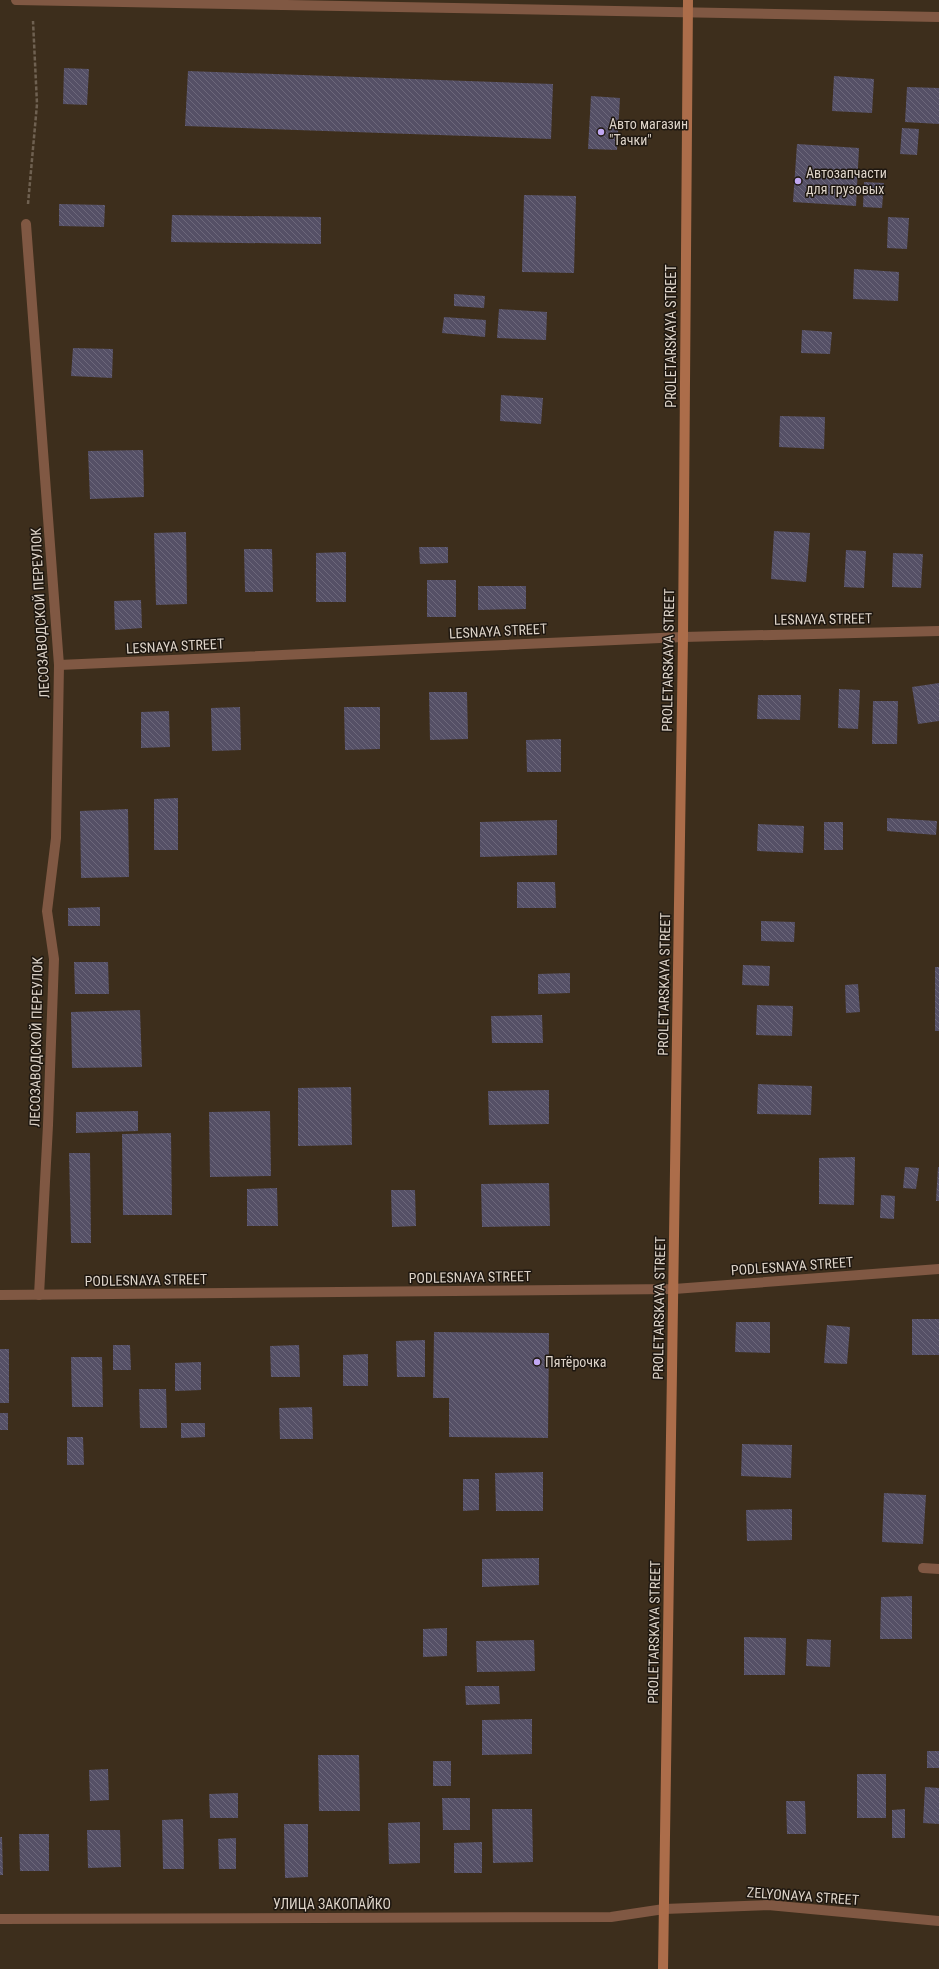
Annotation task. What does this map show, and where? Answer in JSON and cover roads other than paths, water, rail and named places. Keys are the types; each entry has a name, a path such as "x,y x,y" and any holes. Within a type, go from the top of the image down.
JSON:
{"street":[{"path":"16,0 939,17"},
{"name":"PROLETARSKAYA STREET","path":"663,1969 683,637 688,0"},
{"name":"ЛЕСОЗАВОДСКОЙ ПЕРЕУЛОК","path":"26,224 59,665 56,838 47,911 54,959 48,1124 39,1295"},
{"name":"LESNAYA STREET","path":"59,665 683,637 939,630"},
{"name":"PODLESNAYA STREET","path":"0,1295 674,1289 939,1268"},
{"path":"923,1568 939,1569"},
{"name":"ZELYONAYA STREET","path":"664,1909 768,1905 939,1920"},
{"name":"УЛИЦА ЗАКОПАЙКО","path":"0,1919 611,1917 664,1909"}],"place":[{"name":"Авто магазин \"Тачки\"","path":"601,132"},
{"name":"Автозапчасти для грузовых","path":"798,181"},
{"name":"Пятёрочка","path":"537,1362"}]}
